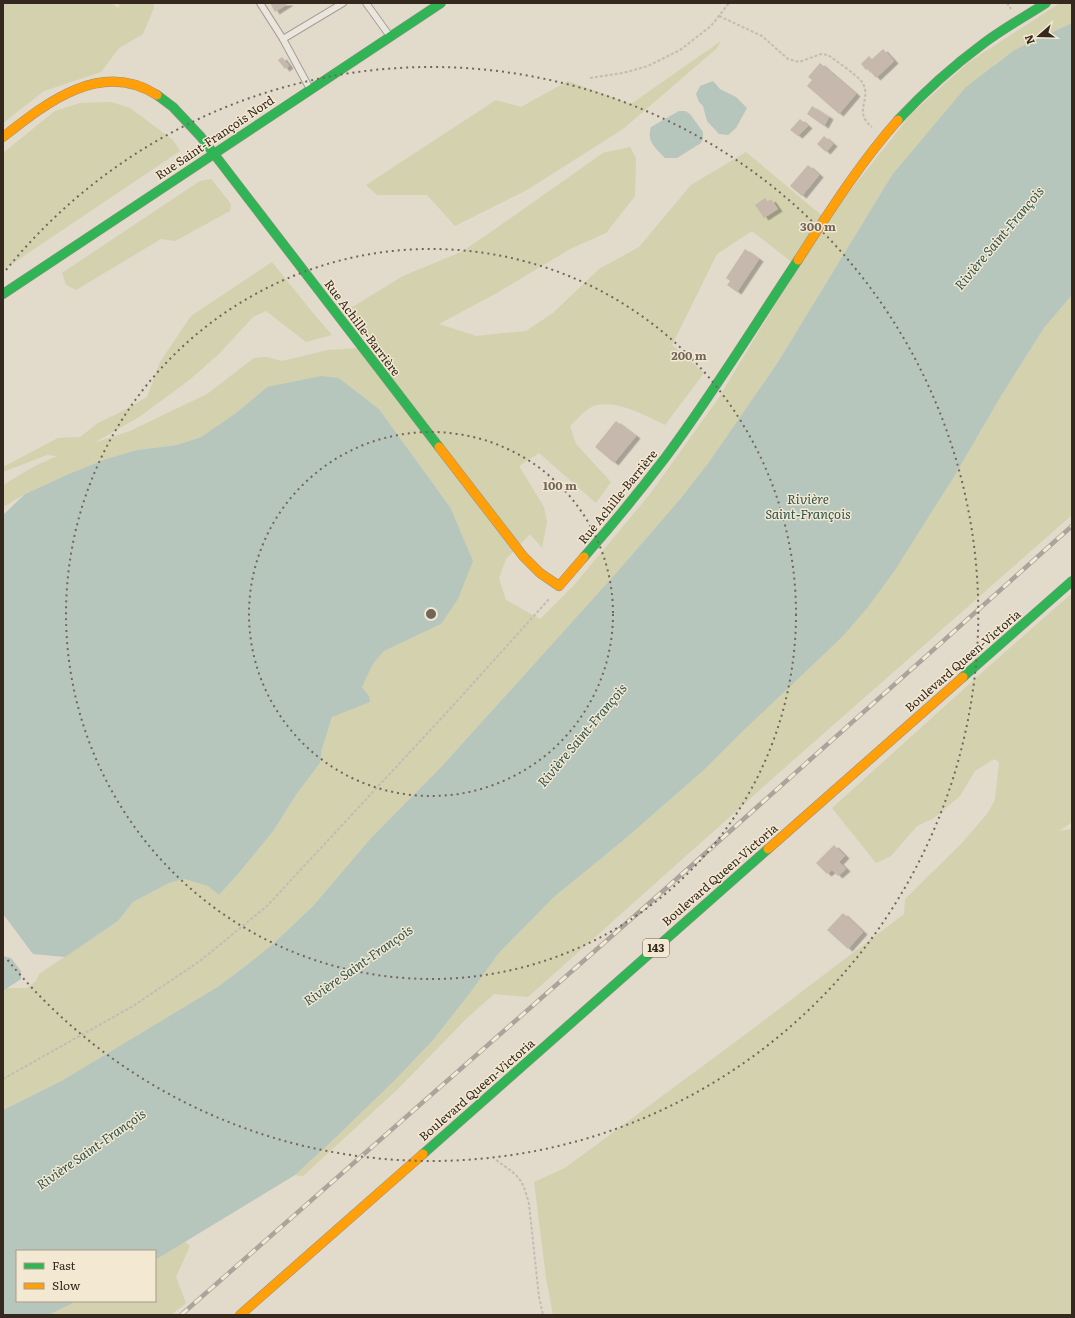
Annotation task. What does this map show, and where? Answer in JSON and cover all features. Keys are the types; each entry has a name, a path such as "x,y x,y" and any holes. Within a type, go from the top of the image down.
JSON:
{"street":[{"name":"Rue Saint-François Nord","path":"3,294 441,3"},
{"name":"Rue Achille-Barrière","path":"3,137 34,113 63,94 90,84 112,80 127,82 155,93 172,106 201,137 523,556 535,570 558,586 616,520 666,458 838,198 884,136 914,103 947,72 985,42 1046,3"},
{"name":"Boulevard Queen-Victoria","path":"240,1315 1072,580"}],"lane":[{"path":"260,3 283,39 310,90"},
{"path":"283,39 343,3"},
{"path":"366,3 390,37"}],"path":[{"path":"590,78 623,73 648,66 680,50 711,26 729,3"},
{"path":"719,16 762,36 788,59 799,62 821,54 828,55 862,82 866,93 862,112 865,122 884,136"},
{"path":"3,1079 133,1006 200,961 267,906 545,604 558,586"},
{"path":"496,1160 517,1175 526,1192 529,1204 539,1297 543,1315"}],"shaded area":[{"path":"3,3 110,3 119,8 120,3 154,3 154,8 143,34 119,48 101,72 44,91 3,123"},
{"path":"1060,3 1072,3 1072,23 1014,50 996,63 892,175 778,362 709,462 681,498 618,571 442,766 371,838 313,906 273,944 219,986 63,1080 3,1110 3,992 6,988 27,988 36,981 39,974 118,921 133,902 169,883 184,879 208,886 219,895 274,830 296,795 320,763 322,749 332,717 369,696 362,687 373,664 384,651 441,624 450,507 379,409 339,378 267,387 236,413 201,437 177,445 137,450 106,459 25,494 3,507 3,485 35,466 57,456 47,455 3,472 3,467 58,438 80,437 98,423 147,397 160,362 191,316 272,262 332,335 306,342 266,311 253,317 218,355 188,381 139,417 94,443 130,431 207,394 254,358 266,357 282,361 328,350 377,347 349,309 403,276 461,252 603,153 630,147 636,158 635,196 606,233 570,249 495,294 439,324 476,336 526,331 553,313 599,269 639,247 691,185 746,152 827,220 912,113 969,62","holes":["752,231 798,267 718,399 650,494 575,584 540,619 506,600 499,578 506,559 530,534 542,548 547,522 544,507 519,466 539,453 596,503 611,482 576,444 570,426 588,409 597,405 606,404 627,408 665,425 704,373 672,345 717,254"]},
{"path":"721,41 716,49 623,129 527,190 455,226 427,195 377,195 366,185 496,100 521,107 568,81 631,104"},
{"path":"111,102 130,108 173,140 180,151 3,270 3,153 55,111 80,103"},
{"path":"211,179 231,204 230,211 175,241 161,239 76,290 66,285 62,273 200,181"},
{"path":"1072,295 1072,515 772,779 528,997 494,994 467,1018 398,1089 303,1176 295,1175 395,1080 433,1040 499,953 554,897 625,839 705,769 745,729 955,475 1001,396 1044,328"},
{"path":"1072,593 1072,822 1059,831 1072,829 1072,1315 553,1315 546,1278 534,1182 565,1168 750,1031 904,914 905,899 961,844 987,814 995,800 999,762 994,759 975,771 960,796 934,818 917,826 891,856 876,863 832,808"},
{"path":"184,1241 190,1246 176,1277 186,1303 171,1315 49,1315 75,1302 156,1302 156,1259"}],"water":[{"name":"Rivière Saint-François","path":"1072,23 1072,295 1044,328 1001,396 955,475 895,570 868,607 842,637 705,769 625,839 554,897 499,953 433,1040 395,1080 295,1175 156,1259 156,1250 16,1250 16,1302 75,1302 49,1315 3,1315 3,1110 63,1080 219,986 273,944 313,906 371,838 442,766 618,571 681,498 709,462 778,362 892,175 966,87 1014,50"},
{"path":"713,81 720,89 736,97 747,108 736,128 728,135 719,134 707,121 703,106 699,102 696,94 700,86"},
{"path":"679,111 685,111 690,114 703,132 703,138 701,143 677,158 665,158 655,148 651,141 651,127"},
{"path":"321,376 339,378 379,409 450,507 473,561 458,599 441,624 384,651 373,664 362,687 369,696 370,702 332,717 322,749 320,763 296,795 274,830 219,895 208,886 184,879 169,883 133,902 118,921 65,957 33,954 3,914 3,515 25,494 106,459 137,450 177,445 201,437 236,413 267,387"},
{"path":"3,956 11,958 21,971 21,979 3,991"}],"building":[{"path":"270,3 289,3 275,12"},
{"path":"883,49 894,61 876,78 861,64 869,56 872,59"},
{"path":"282,57 289,66 285,69 278,60"},
{"path":"820,63 856,94 839,114 807,86 812,80 808,77"},
{"path":"812,106 829,117 824,126 807,114"},
{"path":"800,119 808,126 798,136 790,130"},
{"path":"824,136 833,144 826,152 817,144"},
{"path":"808,165 819,175 802,196 790,186"},
{"path":"765,198 768,202 771,199 778,209 764,218 755,205"},
{"path":"745,249 759,259 737,292 727,285 730,281 726,278"},
{"path":"616,421 636,436 614,463 595,447"},
{"path":"834,845 845,856 839,862 846,869 838,876 832,870 827,874 816,863"},
{"path":"843,913 863,932 848,949 827,930"}],"railway":[{"path":"181,1315 663,891 1072,526"}],"traffic: fast":[{"path":"3,294 441,3"},
{"path":"898,120 918,99 972,52 999,32 1046,3"},
{"path":"157,95 173,107 201,137 439,447"},
{"path":"584,557 665,458 716,385 798,260"},
{"path":"963,677 1072,581"},
{"path":"423,1154 768,849"}],"traffic: slow":[{"path":"3,137 37,111 56,99 75,90 95,84 115,82 136,85 157,95"},
{"path":"798,260 833,206 871,153 898,120"},
{"path":"439,447 523,556 540,573 559,586 584,557"},
{"path":"768,849 963,677"},
{"path":"240,1315 423,1154"}]}
